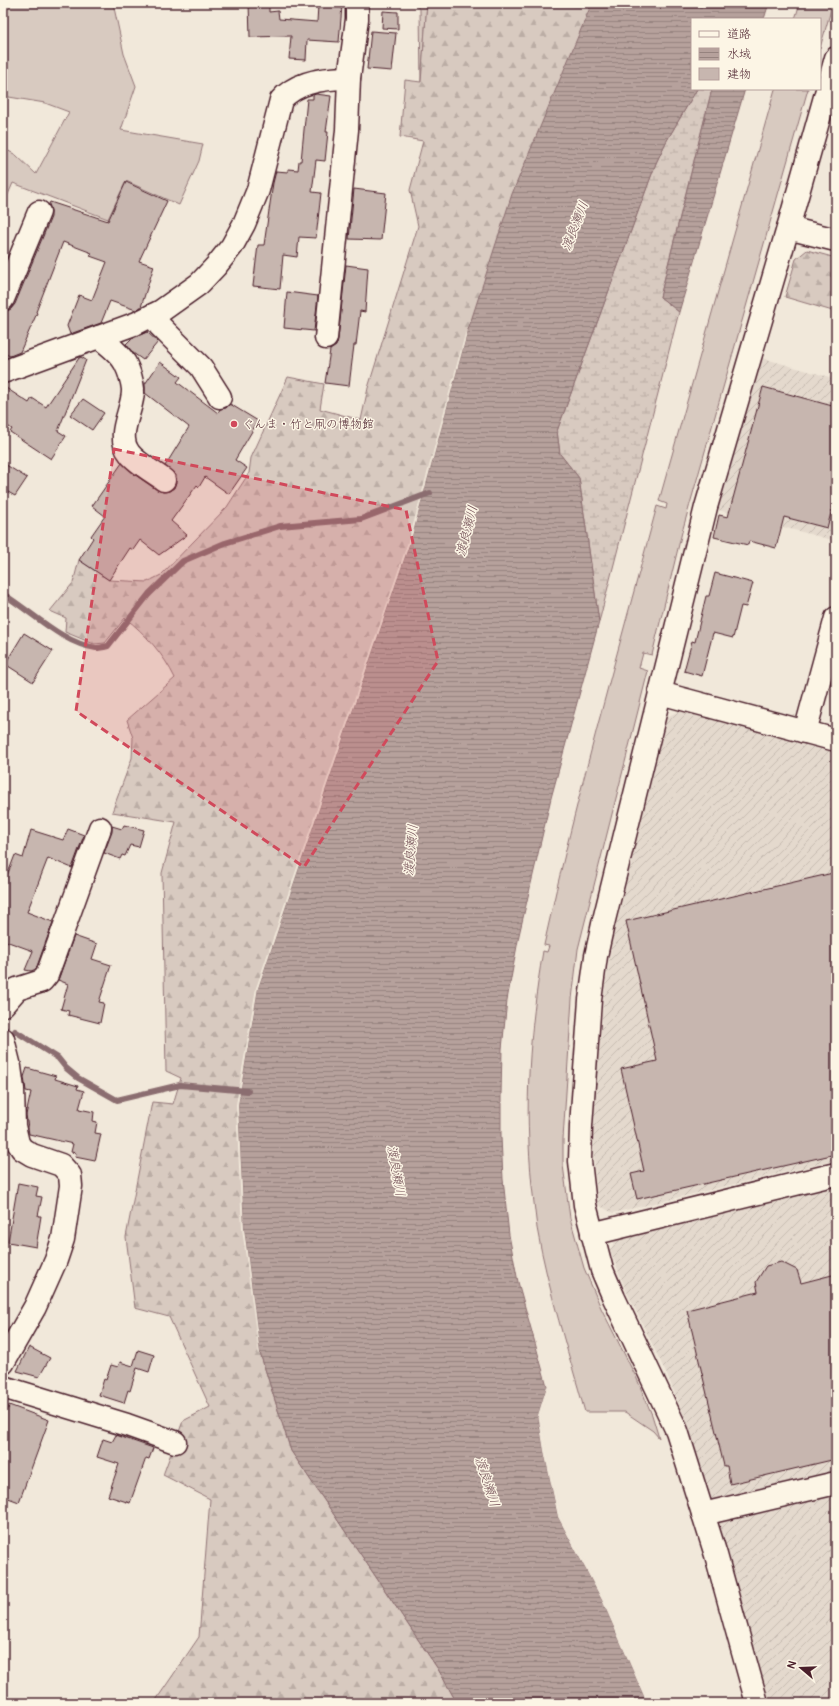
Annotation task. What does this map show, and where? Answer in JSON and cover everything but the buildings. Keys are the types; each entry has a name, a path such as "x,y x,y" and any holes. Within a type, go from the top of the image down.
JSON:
{"street":[{"path":"326,338 347,130 349,78 357,19 357,3"},
{"path":"757,1703 703,1514 677,1431 602,1270 585,1205 580,1161 581,1126 590,1000 596,956 706,507 836,58"},
{"path":"3,372 137,323 153,315 199,284 232,246 244,224 258,190 281,100 288,92 310,83 339,78 349,78"},
{"path":"3,299 39,212"},
{"path":"788,228 836,240"},
{"path":"153,315 160,326 201,367 220,397"},
{"path":"99,336 120,356 125,363 132,380 132,401 125,427 126,446 130,455 164,480"},
{"path":"805,732 836,618"},
{"path":"660,693 836,740"},
{"path":"3,1005 17,989 42,981 47,975 100,828"},
{"path":"3,1039 10,1066 13,1089 14,1126 18,1143 22,1149 32,1155 62,1165 70,1175 71,1186 63,1239 56,1260 35,1307 3,1361"},
{"path":"592,1234 836,1174"},
{"path":"3,1387 127,1425 175,1442"},
{"path":"703,1514 836,1483"}],"highlighted area":[{"path":"114,449 406,510 438,661 304,867 76,711"}],"shaded area":[{"path":"762,358 836,379 836,541 718,510"},
{"path":"681,710 836,752 836,1160 613,1213 598,1205 593,1150 594,1107 604,992 613,937 667,717"},
{"path":"836,1183 836,1703 770,1703 690,1431 668,1377 625,1288 610,1250 618,1237"}],"green space":[{"path":"3,3 113,3 124,54 136,86 121,130 203,144 199,161 179,205 126,181 108,219 13,183 3,206 3,148 16,155 36,174 69,112 45,103 3,96"},
{"path":"417,3 427,3 421,83 420,9 416,6"},
{"path":"427,3 592,3 468,330 436,448 260,1353 291,1451 438,1669 457,1703 154,1703 199,1637 210,1499 163,1475 183,1421 210,1407 169,1317 135,1308 126,1237 152,1102 173,1104 181,1078 166,1071 162,873 176,822 112,812 132,758 133,738 127,720 175,678 171,669 153,645 140,630 125,618 105,643 94,644 65,632 66,618 50,611 73,583 79,560 109,580 147,582 161,575 227,507 249,473 251,458 288,377 324,384 320,409 361,420 368,388 418,226 410,190 423,141 400,137 405,80 421,82"},
{"path":"800,3 833,3 821,45 821,18 795,18"},
{"path":"696,90 712,90 660,297 679,312 599,622 579,478 560,454 557,431 656,163 666,142"},
{"path":"775,90 808,90 682,532 652,655 643,653 639,668 648,671 578,949 572,999 563,1139 563,1165 570,1218 584,1268 601,1308 637,1379 652,1415 659,1438 653,1431 625,1412 585,1412 553,1297 537,1228 532,1186 528,1126 528,1097 531,1040 538,981 543,951 547,952 549,946 544,945 556,890 657,506 666,509 667,504 659,501"},
{"path":"807,250 836,258 836,312 785,297 796,259"}],"water":[{"name":"渡良瀬川","path":"592,3 769,3 764,18 691,18 691,90 696,90 666,142 656,163 557,431 560,454 579,478 599,622 551,798 519,935 507,1000 502,1049 501,1137 503,1179 509,1235 518,1282 547,1386 538,1415 558,1517 602,1600 647,1703 457,1703 438,1669 291,1451 260,1353 244,1228 238,1105 258,988 412,536 468,330 512,194"},
{"path":"712,90 745,90 679,312 660,297"}],"pier":[{"path":"468,330 412,536 258,988 238,1105 244,1228 260,1353 259,1355 242,1228 236,1105 256,988 410,536 466,331"},
{"path":"547,1386 549,1388 540,1415 560,1516 604,1599 649,1703 647,1703 602,1600 558,1517 538,1415"}],"waterway":[{"path":"3,594 59,634 84,645 96,648 105,647 108,646 149,594 183,561 225,543 280,526 361,519 430,493"},
{"path":"15,1031 58,1058 66,1068 78,1078 117,1100 180,1085 248,1091"}],"place":[{"name":"ぐんま・竹と凧の博物館","path":"234,424"}]}
